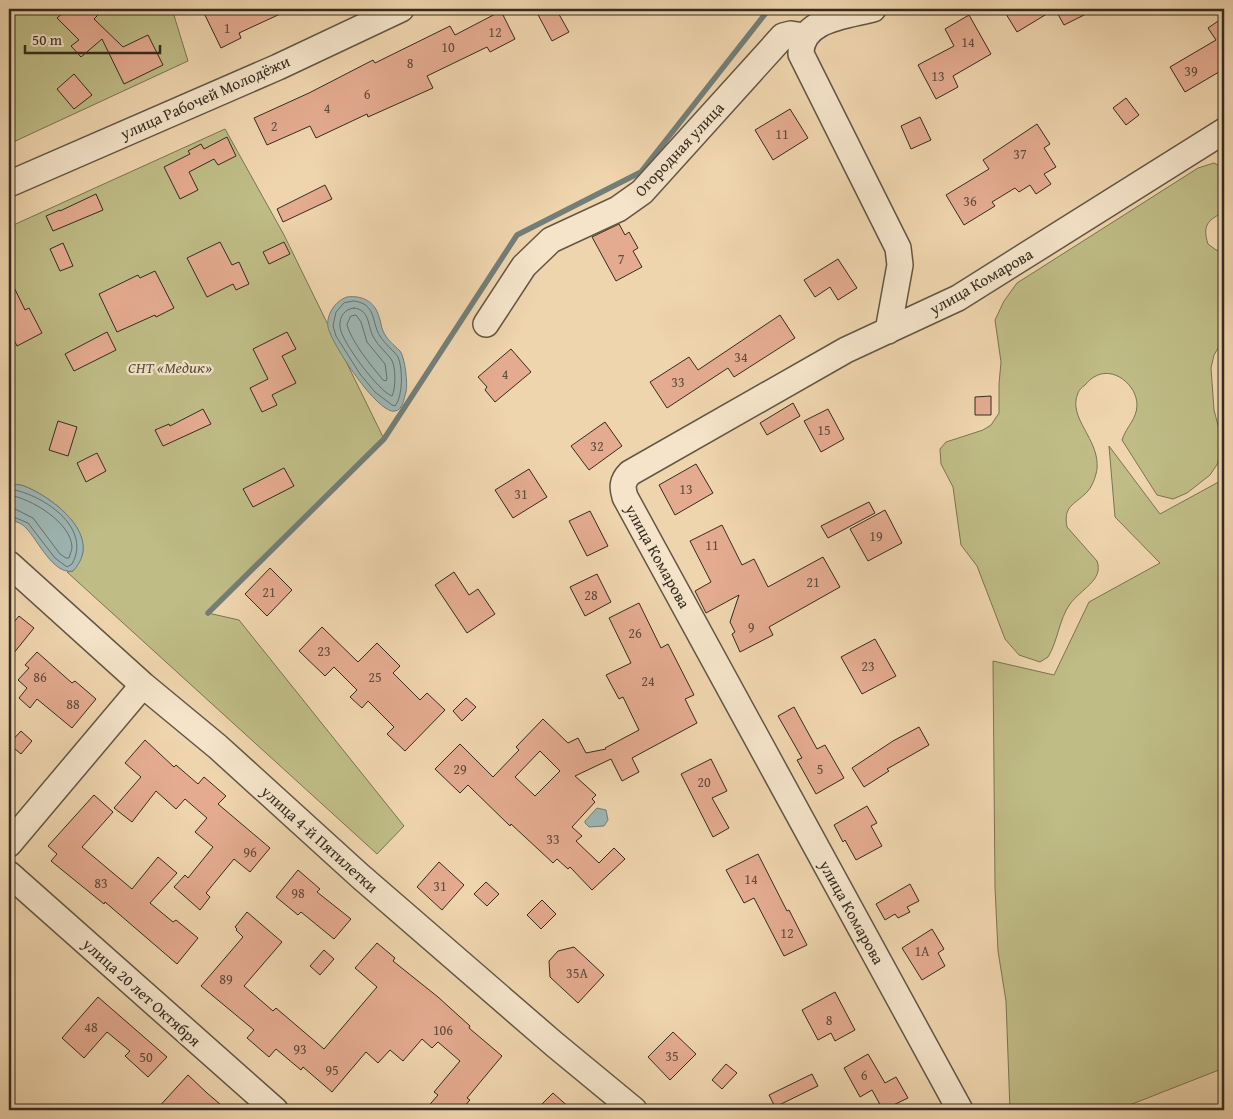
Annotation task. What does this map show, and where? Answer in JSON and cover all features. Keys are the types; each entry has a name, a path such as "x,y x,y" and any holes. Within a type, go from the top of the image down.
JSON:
{"street":[{"name":"улица Рабочей Молодёжи","path":"9,184 278,67 401,9"},
{"name":"Огородная улица","path":"486,324 524,266 551,240 618,209 642,192 784,36 791,34 804,36 814,27 827,21 873,9"},
{"path":"804,36 801,54 898,248 900,265 888,330"},
{"name":"улица Комарова","path":"960,1110 625,497 623,490 625,478 630,473 846,350 958,298 1224,130"},
{"name":"улица 4-й Пятилетки","path":"9,564 143,685 218,747 360,876 554,1044 634,1110"},
{"path":"9,844 143,685"},
{"name":"улица 20 лет Октября","path":"9,874 275,1110"}],"green space":[{"path":"9,9 172,9 188,61 9,144"},
{"name":"СНТ «Медик»","path":"225,129 284,235 384,439 208,613 239,620 404,826 377,854 67,572 73,571 83,554 81,537 77,527 53,502 22,485 9,484 9,227"},
{"path":"1214,163 1220,166 1224,172 1224,212 1210,221 1206,228 1208,244 1216,250 1224,251 1224,338 1214,355 1211,368 1214,410 1220,433 1218,463 1210,475 1187,493 1173,499 1157,495 1122,440 1137,410 1133,390 1123,379 1116,375 1101,374 1090,380 1078,393 1076,402 1080,420 1094,448 1097,458 1097,469 1090,488 1070,507 1066,520 1067,527 1097,561 1097,574 1066,610 1048,657 1040,662 1019,655 1005,639 977,566 961,545 953,487 941,464 940,449 946,442 983,430 991,425 999,413 1001,362 995,320 1004,301 1017,283 1198,168"},
{"path":"1109,446 1160,514 1224,479 1224,1068 1117,1110 1010,1110 1006,1001 998,951 995,888 993,661 1054,675 1089,602 1160,563 1115,517"}],"water":[{"path":"347,297 362,298 371,303 377,311 385,334 402,354 407,388 403,403 398,410 387,409 367,390 346,362 331,335 328,327 330,313 335,305"},
{"path":"9,484 22,485 36,492 61,509 72,520 79,532 83,545 81,558 73,571 59,568 46,556 31,533 24,526 9,519"},
{"path":"597,808 606,810 608,820 604,826 589,827 585,821"}],"building":[{"path":"67,9 104,9 94,19 123,47 148,35 163,65 124,84 102,39 81,57 71,46 79,40 57,18"},
{"path":"202,9 291,9 239,33 241,38 221,48"},
{"path":"535,9 556,9 569,32 552,41"},
{"path":"1003,9 1055,9 1017,32"},
{"path":"1055,9 1096,9 1064,25"},
{"path":"501,11 515,39 490,52 487,47 427,76 433,88 368,117 367,114 316,138 310,126 267,145 254,118 309,93 373,60 375,63 450,26 455,35"},
{"path":"969,15 991,54 953,76 958,87 936,99 918,65 954,46 945,29"},
{"path":"1224,17 1224,69 1185,92 1170,67 1216,40 1208,28"},
{"path":"74,74 92,95 74,109 57,89"},
{"path":"1126,98 1139,115 1126,125 1113,108"},
{"path":"790,109 808,138 773,160 755,130"},
{"path":"920,117 931,140 911,149 901,126"},
{"path":"1037,124 1050,144 1044,148 1056,167 1044,174 1051,184 1036,194 1030,185 1019,192 1015,188 992,202 995,206 964,225 946,195 989,169 983,160"},
{"path":"227,137 236,156 218,165 214,159 189,172 198,190 180,199 164,167 190,154 188,151 201,144 204,149"},
{"path":"325,185 332,199 283,222 277,209"},
{"path":"96,194 103,210 53,231 46,216"},
{"path":"619,224 625,235 629,232 638,248 633,251 642,267 616,281 592,237"},
{"path":"220,242 232,265 239,262 249,284 236,290 233,284 207,297 187,258"},
{"path":"284,242 290,254 269,264 263,252"},
{"path":"63,243 73,266 60,271 50,249"},
{"path":"838,259 857,288 838,300 830,287 815,297 804,280"},
{"path":"155,271 174,308 117,332 99,294 138,275 140,278"},
{"path":"9,277 25,310 29,308 42,333 17,346 9,330"},
{"path":"780,315 795,338 734,377 728,368 667,408 650,382 689,357 698,370"},
{"path":"107,332 116,350 74,371 65,354"},
{"path":"287,332 296,349 282,356 296,383 272,395 277,405 262,412 250,388 268,379 253,349"},
{"path":"511,349 531,372 495,402 485,390 487,387 478,377"},
{"path":"991,396 991,415 975,415 975,397"},
{"path":"793,403 800,416 767,435 760,423"},
{"path":"203,409 211,424 163,446 155,430 169,424 170,426"},
{"path":"828,409 844,439 821,452 804,421"},
{"path":"58,421 77,427 68,456 49,450"},
{"path":"605,422 622,446 589,470 571,446"},
{"path":"97,453 106,471 86,482 77,463"},
{"path":"696,464 713,493 675,515 659,485"},
{"path":"284,468 294,486 253,507 243,489"},
{"path":"529,469 547,497 513,518 495,490"},
{"path":"869,502 875,513 828,538 821,526"},
{"path":"885,510 902,543 868,561 850,529"},
{"path":"590,511 608,546 587,556 569,521"},
{"path":"722,525 742,565 754,559 768,587 823,557 840,587 769,627 773,635 740,652 732,634 735,632 730,622 739,595 706,613 695,591 711,582 690,541"},
{"path":"270,568 292,590 267,616 245,594"},
{"path":"454,572 469,595 478,589 495,614 467,633 435,585"},
{"path":"597,574 611,602 585,616 570,587"},
{"path":"639,603 661,648 668,644 694,695 685,699 697,723 632,758 639,772 622,781 611,759 575,776 596,795 592,799 595,802 572,827 582,836 576,841 599,863 614,848 625,859 592,890 570,867 568,869 557,859 553,863 511,824 510,826 468,785 460,793 435,769 460,744 493,777 519,750 516,747 543,719 568,743 578,738 586,753 606,749 639,730 623,697 619,699 606,675 631,663 609,618","holes":["540,751 560,771 535,796 515,777"]},
{"path":"19,616 34,628 9,659 9,628"},
{"path":"322,627 358,662 377,643 400,666 393,673 420,700 427,693 445,710 405,751 387,734 394,727 368,701 362,708 350,697 357,690 334,667 325,676 299,651"},
{"path":"875,639 896,676 862,694 841,657"},
{"path":"37,652 72,683 75,681 96,699 72,728 37,699 30,708 19,698 27,688 18,680 29,668 25,665"},
{"path":"466,698 476,707 462,721 453,711"},
{"path":"794,707 817,749 825,745 844,778 816,794 797,760 802,758 778,716"},
{"path":"919,727 929,745 887,769 889,771 864,787 852,768 893,741"},
{"path":"21,731 32,741 21,754 9,744"},
{"path":"145,740 174,767 176,765 198,784 204,777 226,796 218,804 270,848 250,872 234,859 206,893 210,897 200,910 174,887 185,875 188,878 213,847 195,832 207,818 185,799 176,809 156,791 132,822 114,808 141,777 125,763"},
{"path":"711,759 727,791 712,798 729,828 713,837 681,774"},
{"path":"94,795 113,812 82,847 132,889 158,857 177,873 150,903 173,922 176,920 198,938 177,964 105,902 104,904 51,861 57,854 48,846"},
{"path":"867,806 877,823 871,826 882,846 856,860 834,825"},
{"path":"758,854 807,945 784,956 754,898 744,903 726,870"},
{"path":"439,862 464,885 442,910 417,887"},
{"path":"298,870 320,889 317,892 351,919 334,939 301,912 298,915 276,897"},
{"path":"486,882 499,894 487,906 474,894"},
{"path":"910,884 919,901 907,907 910,912 898,918 895,914 885,920 876,904"},
{"path":"542,900 556,914 541,929 527,915"},
{"path":"247,912 282,942 244,986 273,1011 276,1008 324,1049 377,987 355,968 377,943 395,958 393,961 438,997 470,1026 469,1028 502,1056 467,1098 470,1100 461,1110 425,1110 438,1095 434,1092 460,1061 438,1042 432,1048 422,1039 403,1061 390,1050 378,1063 366,1052 332,1092 303,1067 301,1070 276,1049 269,1057 247,1038 254,1030 201,986 243,937 235,927"},
{"path":"932,929 944,949 938,953 945,966 922,980 902,948"},
{"path":"574,947 604,975 578,1003 550,977 549,961 558,951"},
{"path":"324,950 334,959 320,975 310,966"},
{"path":"835,992 855,1030 835,1041 831,1033 818,1040 802,1010"},
{"path":"98,997 167,1057 148,1077 125,1056 130,1051 107,1032 84,1058 62,1038"},
{"path":"673,1032 696,1054 670,1080 648,1057"},
{"path":"868,1054 885,1083 896,1077 908,1098 883,1110 872,1090 860,1097 844,1068"},
{"path":"726,1064 737,1073 722,1089 712,1080"},
{"path":"812,1074 818,1086 775,1107 769,1095"},
{"path":"188,1075 207,1093 227,1110 156,1110"},
{"path":"553,1093 572,1110 536,1110"}],"waterway":[{"path":"208,613 384,439 517,235 641,172 769,9"}]}
